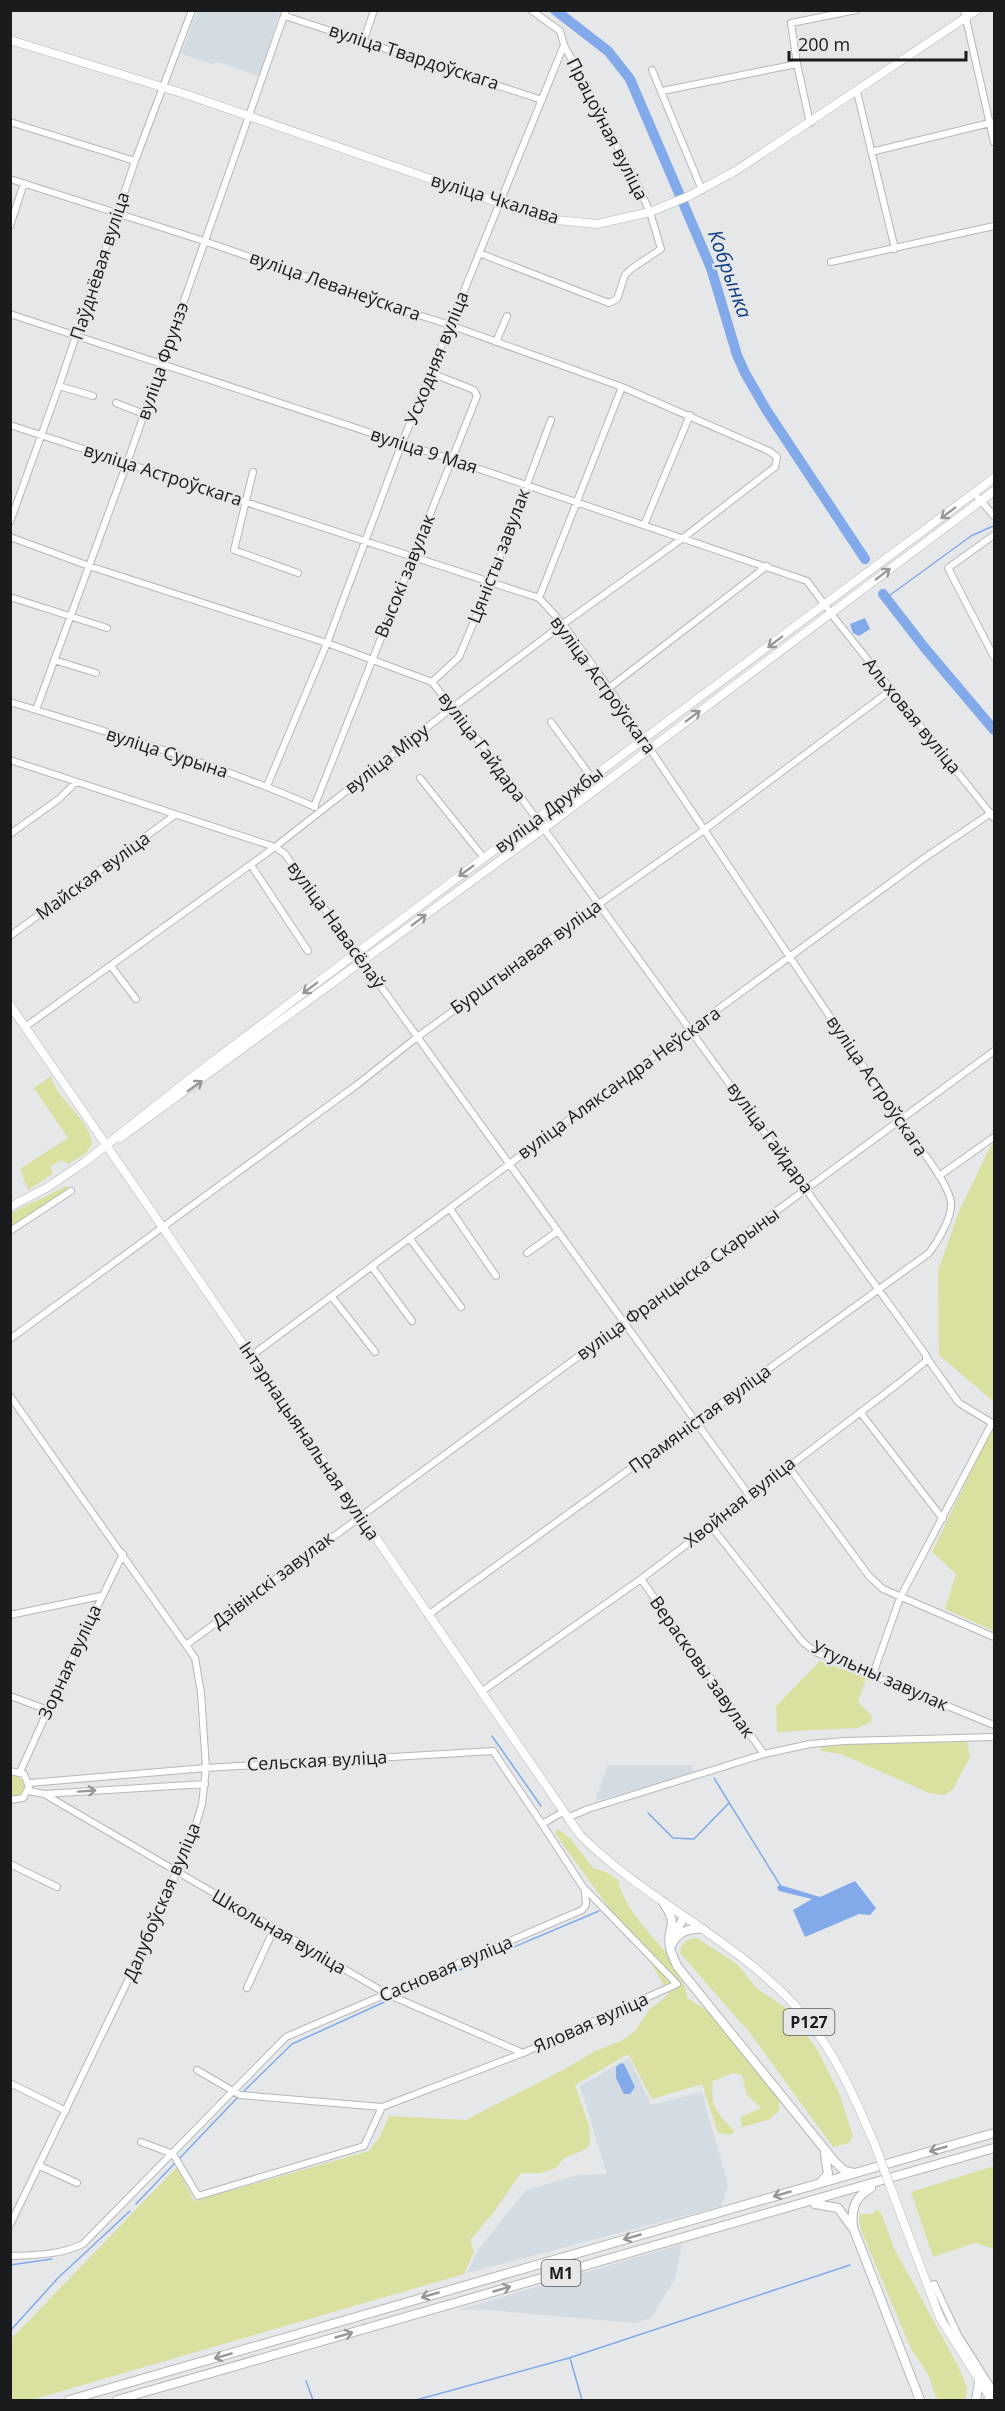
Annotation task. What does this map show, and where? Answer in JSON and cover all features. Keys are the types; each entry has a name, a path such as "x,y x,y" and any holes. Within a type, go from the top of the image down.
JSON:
{"highway":[{"path":"662,1901 672,1915 670,1950 677,1966 840,2168 858,2173"},
{"path":"670,1950 671,1941 684,1917"},
{"path":"670,1950 674,1939 682,1933 691,1928 703,1929"},
{"name":"М1","path":"69,2400 994,2133"},
{"path":"816,2185 828,2174 823,2148"},
{"name":"М1","path":"117,2400 994,2148"},
{"path":"880,2182 856,2200 852,2216 854,2230 920,2400"},
{"path":"805,2204 838,2208 854,2230"},
{"path":"976,2400 979,2382"}],"main road":[{"name":"вуліца Чкалава","path":"10,40 249,116 546,219 597,225 650,212 702,190 857,92 965,14 977,10"},
{"name":"вуліца Дружбы","path":"10,1206 48,1188 106,1146 356,953 994,480"},
{"path":"981,501 981,493 994,480"},
{"name":"вуліца Дружбы","path":"106,1146 138,1127 363,962 994,491"},
{"path":"831,614 833,602 857,585 873,569"},
{"path":"777,653 800,631 824,614 825,605"},
{"path":"649,748 651,739 697,700"},
{"path":"597,787 642,748 643,739"},
{"path":"543,829 543,819 571,798 589,780"},
{"path":"490,866 535,828 536,819"},
{"path":"363,962 364,953 410,913"},
{"path":"314,998 329,982 355,963 356,953"},
{"name":"Інтэрнацыянальная вуліца","path":"10,1005 565,1815 580,1835 618,1869 662,1901"},
{"name":"Р127","path":"662,1901 703,1929 773,1985 805,2017 826,2045 843,2075 875,2145 940,2318 979,2382 992,2397"}],"street":[{"name":"Паўднёвая вуліца","path":"10,522 77,335 161,87 192,10"},
{"path":"364,40 374,10"},
{"path":"531,10 560,31 564,38 564,45"},
{"path":"810,123 791,23 856,10"},
{"name":"вуліца Твардоўскага","path":"286,13 542,100"},
{"name":"вуліца Фрунзэ","path":"36,710 127,463 286,13"},
{"path":"965,14 992,122 994,141"},
{"name":"Усходняя вуліца","path":"267,786 327,643 402,444 564,45"},
{"name":"Працоўная вуліца","path":"479,254 613,303 617,299 625,275 661,249 650,212 564,45"},
{"path":"662,91 797,64"},
{"path":"652,70 702,190"},
{"path":"857,92 895,249"},
{"path":"10,122 135,161"},
{"path":"871,152 992,122"},
{"name":"вуліца Леванеўскага","path":"10,179 204,241 450,325 622,387 774,453 777,462 775,467"},
{"path":"10,226 24,183"},
{"path":"831,262 994,226"},
{"name":"вуліца 9 Мая","path":"10,314 767,566 807,581 825,605"},
{"path":"496,342 507,316"},
{"name":"Высокі завулак","path":"314,807 453,460 477,392 431,374"},
{"path":"59,386 93,396"},
{"path":"539,598 622,387"},
{"path":"116,403 144,414"},
{"path":"644,525 690,415"},
{"name":"Цяністы завулак","path":"432,682 459,657 491,581 552,420"},
{"name":"вуліца Астроўскага","path":"10,425 539,598 563,624 609,688 948,1189 951,1205"},
{"name":"вуліца Міру","path":"25,1027 252,865 453,707 683,538 775,467"},
{"path":"253,472 234,550 298,573"},
{"path":"974,493 994,516"},
{"path":"994,535 948,568 994,657"},
{"name":"вуліца Гайдара","path":"10,537 89,566 327,643 432,682 599,904 879,1289"},
{"path":"609,688 767,566"},
{"path":"10,597 107,628"},
{"path":"825,605 831,614"},
{"name":"Альховая вуліца","path":"831,614 993,815"},
{"path":"54,660 96,673"},
{"name":"Бурштынавая вуліца","path":"10,1339 599,904 704,830 891,690"},
{"name":"вуліца Сурына","path":"10,702 267,786 321,810"},
{"path":"551,722 589,780"},
{"name":"вуліца Навасёлаў","path":"10,760 276,847 296,867 417,1038 749,1495"},
{"path":"420,778 480,853"},
{"path":"10,834 59,799 76,782"},
{"name":"Майская вуліца","path":"10,936 175,815"},
{"name":"вуліца Аляксандра Неўскага","path":"251,1356 923,859 993,815"},
{"path":"252,865 308,951"},
{"path":"111,966 136,999"},
{"name":"вуліца Францыска Скарыны","path":"360,1516 994,1051"},
{"path":"939,1176 994,1137"},
{"path":"10,1231 71,1191"},
{"name":"Прамяністая вуліца","path":"428,1615 929,1253 940,1238 951,1205"},
{"path":"450,1209 496,1276"},
{"path":"528,1253 558,1231"},
{"path":"410,1239 461,1307"},
{"path":"372,1267 412,1321"},
{"path":"872,1677 900,1598 992,1423 959,1403 879,1289"},
{"path":"332,1297 375,1352"},
{"name":"Хвойная вуліца","path":"481,1692 641,1579 899,1383 927,1358"},
{"name":"Далубоўская вуліца","path":"10,1396 195,1658 201,1693 206,1768 195,1831 143,1950 10,2225"},
{"path":"860,1412 943,1519"},
{"path":"788,1466 869,1576 883,1589 994,1636"},
{"name":"Дзівінскі завулак","path":"186,1645 360,1516"},
{"name":"Утульны завулак","path":"710,1525 802,1641 815,1652 994,1725"},
{"name":"Зорная вуліца","path":"20,1772 101,1596 123,1554"},
{"name":"Верасковы завулак","path":"641,1579 764,1754"},
{"path":"10,1615 101,1596"},
{"path":"10,1696 48,1710"},
{"path":"585,1890 542,1824 764,1754 810,1744 994,1737"},
{"name":"Сельская вуліца","path":"29,1782 206,1768 493,1751 542,1824"},
{"path":"10,1771 20,1772 29,1782 29,1791 23,1798 10,1800"},
{"path":"29,1791 44,1794 205,1784"},
{"name":"Школьная вуліца","path":"44,1794 387,1994 523,2053"},
{"path":"10,1864 57,1887"},
{"name":"Сасновая вуліца","path":"10,2256 48,2255 68,2251 83,2244 286,2037 574,1914 586,1905 585,1890"},
{"name":"Яловая вуліца","path":"197,2070 240,2095 382,2107 523,2053 677,1984 585,1890"},
{"path":"247,1988 274,1929"},
{"path":"10,2083 66,2111"},
{"path":"141,2142 173,2154 198,2196 364,2146 382,2107"},
{"path":"40,2166 77,2183"},
{"path":"934,2284 958,2335 992,2397"}],"shaded area":[{"path":"198,10 280,11 259,76 218,62 212,64 181,54"},
{"path":"608,1765 692,1765 694,1773 595,1801"},
{"path":"629,2058 651,2105 702,2092 728,2185 721,2206 467,2273 478,2250 526,2190 578,2175 607,2174 580,2086"},
{"path":"682,2244 675,2279 651,2318 635,2323 489,2310 458,2310"}],"green space":[{"path":"51,1076 60,1094 86,1126 92,1145 85,1154 68,1164 61,1160 51,1166 52,1174 28,1190 20,1169 68,1138 34,1088"},
{"path":"994,1144 994,1402 939,1355 938,1271 958,1214 990,1147"},
{"path":"67,1186 70,1190 11,1228 11,1213"},
{"path":"994,1424 994,1631 945,1609 956,1574 932,1552"},
{"path":"820,1661 866,1678 858,1702 872,1716 871,1722 857,1728 777,1732 776,1706"},
{"path":"967,1742 970,1757 953,1789 945,1795 929,1793 841,1754 821,1751 821,1747 853,1744"},
{"path":"10,1776 17,1776 24,1782 24,1791 16,1797 11,1796"},
{"path":"558,1829 571,1839 593,1868 606,1872 618,1880 630,1908 667,1955 684,1985 687,1998 708,2011 779,2099 779,2111 768,2120 742,2127 741,2117 761,2108 747,2095 742,2075 733,2073 713,2081 712,2097 716,2109 735,2131 730,2135 718,2133 702,2084 652,2099 628,2054 575,2085 589,2126 590,2145 564,2158 556,2168 541,2173 521,2173 493,2213 470,2240 474,2252 464,2274 31,2400 11,2400 10,2340 177,2167 194,2201 369,2151 380,2136 389,2116 466,2120 595,2051 621,2041 635,2031 649,2010 669,1994 647,1956 620,1923 555,1833"},
{"path":"697,1938 738,1965 757,1989 785,2007 817,2049 839,2093 853,2136 849,2143 833,2147 750,2033 680,1953 681,1947 687,1940"},
{"path":"994,2166 994,2249 975,2243 933,2257 911,2192"},
{"path":"877,2209 895,2250 957,2364 967,2387 966,2398 941,2400 936,2397 928,2374 911,2349 861,2230 860,2214 872,2214"}],"water":[{"path":"865,618 870,629 859,636 853,633 850,624"},
{"path":"855,1881 876,1908 870,1915 859,1914 805,1937 793,1910 812,1899 779,1891 777,1887 780,1885 820,1897"},
{"path":"621,2063 624,2064 635,2087 630,2094 624,2094 616,2078 616,2067"}],"waterway":[{"name":"Кобрынка","path":"555,10 608,51 630,79 711,268 737,355 745,373 767,411 865,559"},
{"path":"886,598 971,536 993,526"},
{"name":"Кобрынка","path":"883,594 994,730"},
{"path":"492,1736 541,1806"},
{"path":"714,1778 780,1885"},
{"path":"648,1813 673,1838 694,1839 729,1803"},
{"path":"398,1996 599,1911"},
{"path":"242,2093 292,2044 391,1999"},
{"path":"178,2160 239,2096"},
{"path":"136,2204 175,2163"},
{"path":"10,2331 58,2278 130,2211"},
{"path":"10,2265 52,2259"},
{"path":"416,2400 569,2358 850,2265"},
{"path":"570,2358 582,2400"},
{"path":"306,2381 313,2400"}]}
